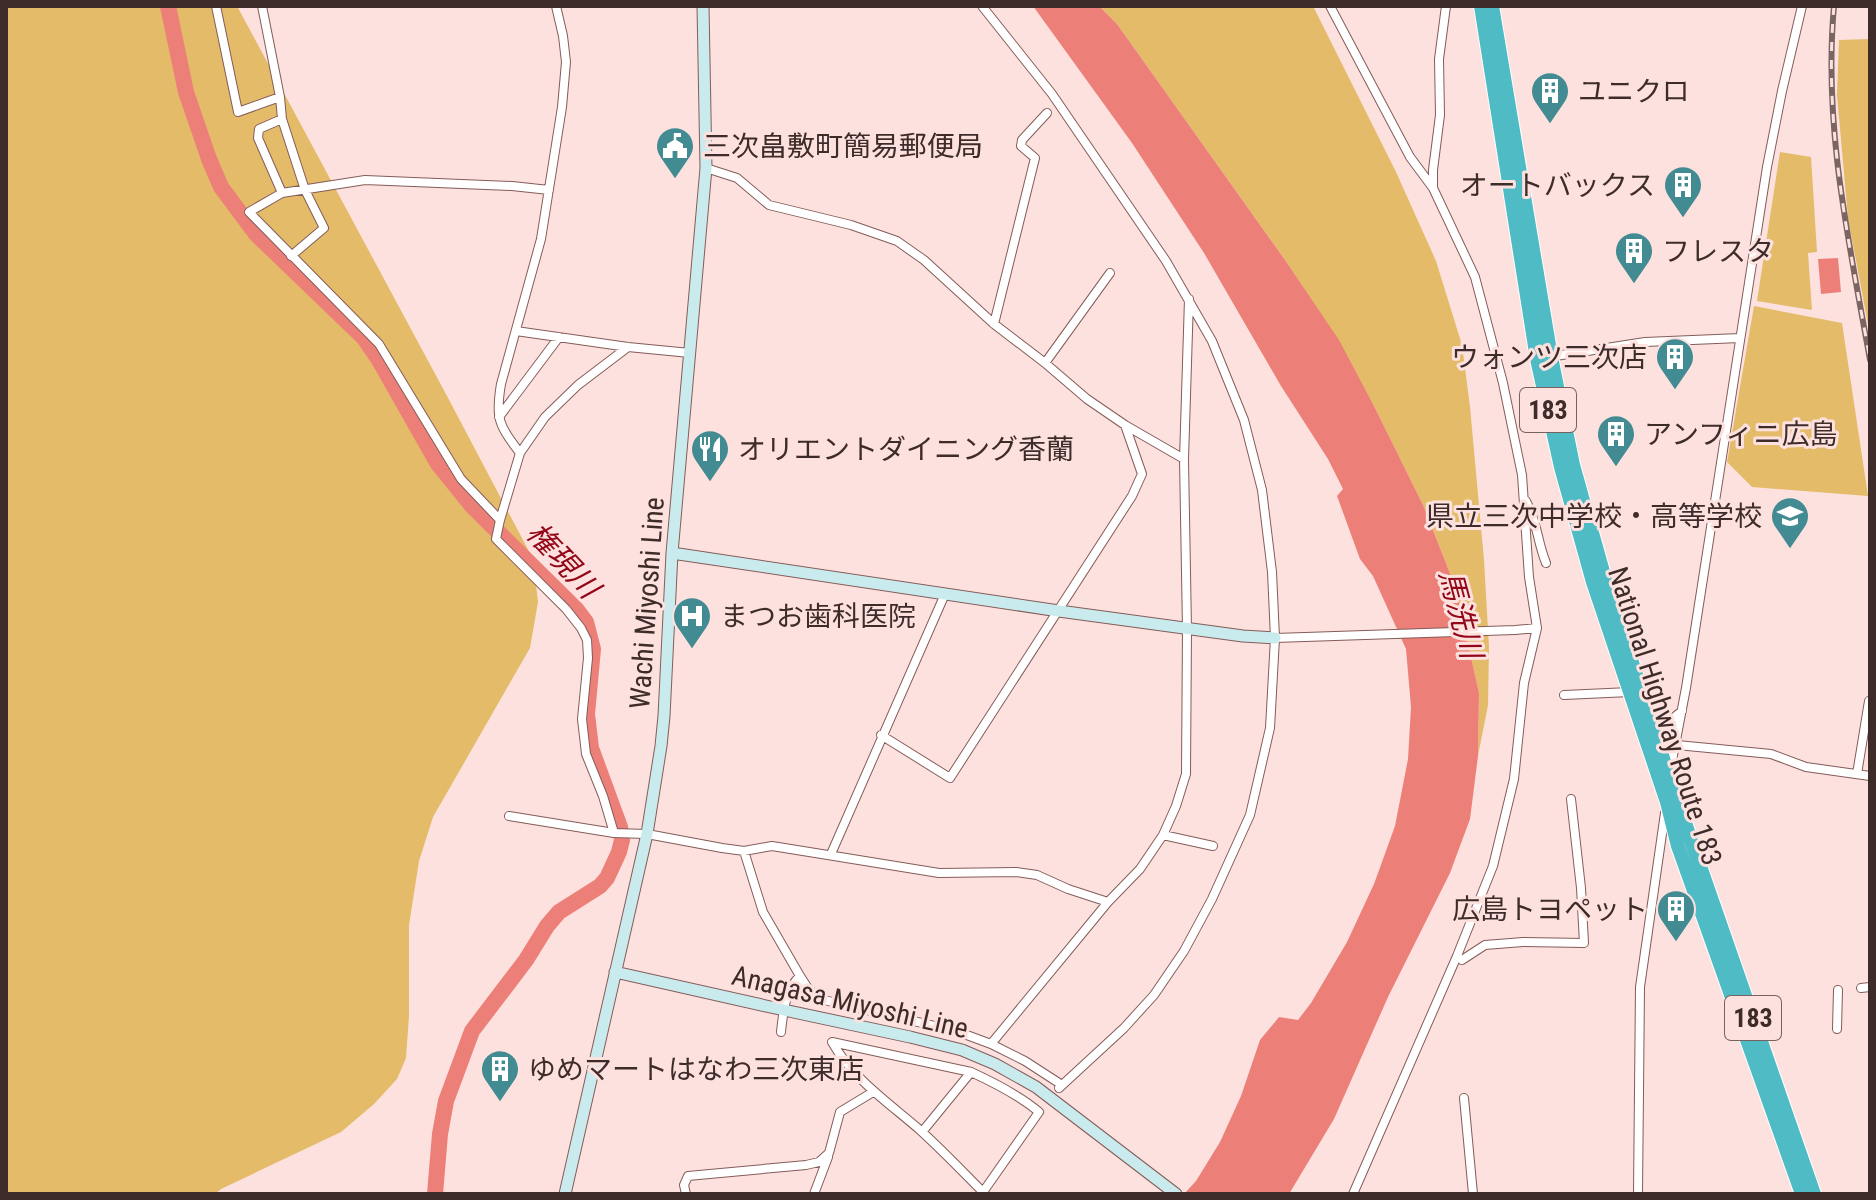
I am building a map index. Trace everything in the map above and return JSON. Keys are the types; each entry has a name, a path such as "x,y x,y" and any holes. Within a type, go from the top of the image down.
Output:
{"highway":[{"name":"National Highway Route 183","path":"1481,6 1544,358 1573,465 1605,579 1669,777 1814,1194"},
{"name":"National Highway Route 183","path":"1492,6 1561,467 1593,582 1667,802 1682,856 1802,1194"}],"main road":[{"name":"Wachi Miyoshi Line","path":"565,1194 647,834 664,716 672,553 706,168 703,6"},
{"path":"672,553 1059,611 1275,638"},
{"name":"Anagasa Miyoshi Line","path":"615,972 962,1050 1036,1087 1176,1194"}],"street":[{"path":"216,6 238,112 280,97"},
{"path":"262,6 282,119 305,190 324,228 291,256"},
{"path":"520,453 505,434 498,418 498,403 541,239 562,107 566,62 556,6"},
{"path":"744,851 763,912 809,990 824,1000 956,1031 991,1044 1025,1061 1061,1087 1154,995 1184,951 1212,899 1250,815 1270,728 1275,638 1272,572 1262,490 1244,420 1212,341 1166,261 1052,94 982,6"},
{"path":"1330,6 1410,157 1433,188 1475,277 1503,383 1522,475 1529,577 1537,628 1524,683 1514,779 1493,866 1353,1194"},
{"path":"1433,188 1440,115 1439,59 1446,6"},
{"path":"1638,1194 1640,987 1669,777 1677,745 1767,167 1802,6"},
{"path":"994,324 1035,158 1021,146 1022,140 1047,113"},
{"path":"282,119 259,129 258,138 282,193"},
{"path":"706,168 737,178 769,205 851,225 897,241 924,260 994,324 1087,399 1184,459"},
{"path":"499,522 461,479 379,344 249,212 282,193 365,180 549,190"},
{"path":"1045,363 1110,273"},
{"path":"991,1044 1108,902 1140,869 1163,835 1186,774 1184,459 1189,299"},
{"path":"516,331 690,353"},
{"path":"498,418 559,337"},
{"path":"1544,358 1645,342 1740,338"},
{"path":"616,833 586,754 582,719 587,640 566,609 496,539 520,453 545,417 578,385 628,347"},
{"path":"881,735 950,778 1132,496 1142,474 1125,425"},
{"path":"1523,497 1535,517 1546,563"},
{"path":"831,854 945,594"},
{"path":"1275,638 1537,628"},
{"path":"1564,695 1630,692"},
{"path":"1857,774 1869,701"},
{"path":"1647,708 1660,720 1672,719 1682,711"},
{"path":"1677,745 1771,754 1806,767 1870,776"},
{"path":"1462,960 1485,945 1584,943 1571,799"},
{"path":"509,816 616,833 647,834 744,851 772,846 939,873 1016,872 1037,875 1108,902"},
{"path":"1163,835 1213,846"},
{"path":"1659,855 1670,852 1682,856"},
{"path":"781,1032 792,983 800,976"},
{"path":"1837,1029 1838,990"},
{"path":"832,1042 971,1072 1027,1102 1039,1112 983,1192 922,1132 873,1092 843,1061 832,1042"},
{"path":"922,1132 971,1072"},
{"path":"814,1194 840,1112 873,1092"},
{"path":"1464,1098 1473,1194"},
{"path":"686,1194 684,1185 688,1176 806,1165 819,1162 829,1153"}],"shaded area":[{"path":"6,6 237,6 533,559 538,602 530,648 433,817 419,861 409,925 406,1058 397,1079 341,1132 215,1194 6,1194"},
{"path":"1099,6 1313,6 1396,172 1436,261 1462,345 1484,560 1489,647 1488,705 1478,756 1479,693 1455,586 1423,505 1374,406 1338,340 1285,260 1117,24"},
{"path":"1870,39 1870,335 1848,218 1837,95 1839,40"},
{"path":"1780,152 1811,157 1817,252 1808,253 1812,310 1757,301"},
{"path":"1754,306 1842,323 1868,496 1752,487 1727,462"}],"water":[{"name":"馬洗川","path":"1033,6 1099,6 1117,24 1339,340 1423,505 1455,586 1479,693 1478,756 1470,819 1450,873 1388,997 1334,1119 1289,1194 1184,1194 1196,1181 1220,1142 1241,1096 1260,1040 1279,1017 1298,1020 1311,1003 1347,942 1374,884 1395,826 1408,759 1411,707 1406,649 1373,576 1360,559 1337,496 1343,489 1328,459 1281,386 1204,253 1132,143"},
{"path":"1838,258 1841,292 1821,294 1818,259"}],"waterway":[{"name":"権現川","path":"168,6 186,92 221,187 256,234 364,338 438,464 472,506 577,610 586,622 593,649 587,714 591,748 620,827 622,840 619,852 600,886 559,912 547,926 526,960 472,1031 446,1101 435,1194"}],"railway":[{"path":"1834,6 1832,95 1835,140 1846,228 1870,360"}],"place":[{"name":"ユニクロ","path":"1550,125"},
{"name":"三次畠敷町簡易郵便局","path":"675,180"},
{"name":"オートバックス","path":"1683,219"},
{"name":"フレスタ","path":"1634,285"},
{"name":"ウォンツ三次店","path":"1675,391"},
{"name":"アンフィニ広島","path":"1616,468"},
{"name":"オリエントダイニング香蘭","path":"710,483"},
{"name":"県立三次中学校・高等学校","path":"1790,550"},
{"name":"まつお歯科医院","path":"692,650"},
{"name":"広島トヨペット","path":"1676,943"},
{"name":"ゆめマートはなわ三次東店","path":"500,1103"}]}
